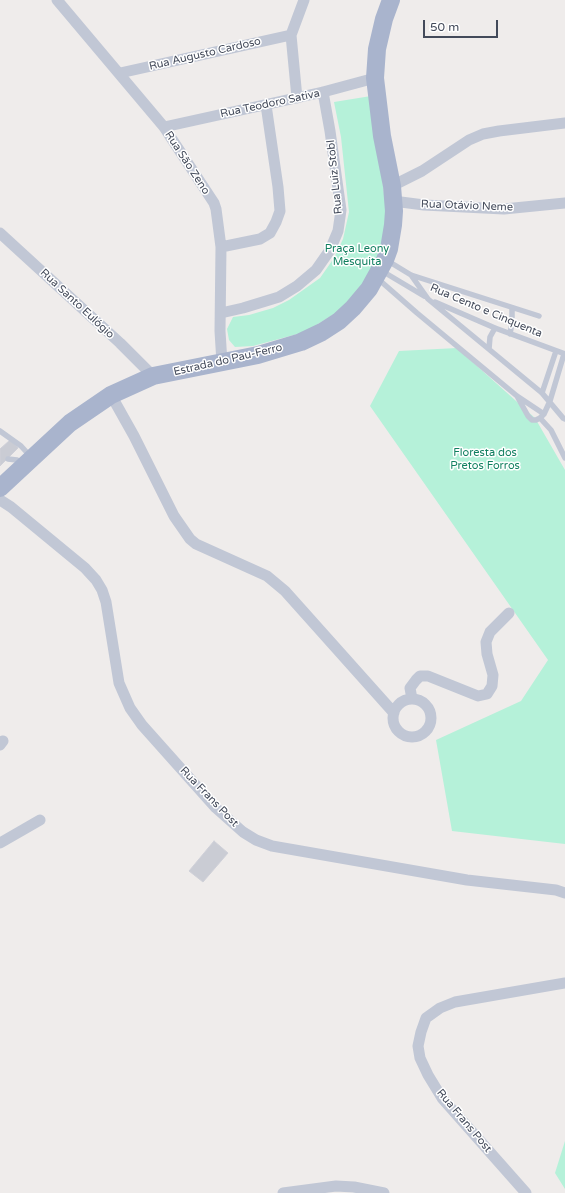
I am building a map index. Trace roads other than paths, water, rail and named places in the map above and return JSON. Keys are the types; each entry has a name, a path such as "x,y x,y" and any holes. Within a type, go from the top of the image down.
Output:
{"main road":[{"name":"Estrada do Pau-Ferro","path":"0,488 21,461 70,423 111,395 153,376 273,352 301,342 322,332 339,321 353,308 368,289 380,269 389,249 393,225 393,193 382,136 375,78 377,50 384,19 391,0"}],"street":[{"name":"Rua São Zeno","path":"57,0 164,127 214,203 221,247 220,331 222,363"},
{"path":"297,98 290,35 304,0"},
{"name":"Rua Augusto Cardoso","path":"120,73 290,35"},
{"name":"Rua Teodoro Sativa","path":"164,127 323,92 375,78"},
{"name":"Rua Luiz Stobl","path":"221,313 279,297 297,286 316,270 330,250 338,231 341,210 323,92"},
{"path":"221,247 260,239 270,233 280,211 266,105"},
{"path":"393,193 422,171 469,140 483,134 565,123"},
{"name":"Rua Otávio Neme","path":"393,193 424,205 504,209 565,203"},
{"name":"Rua Santo Eulógio","path":"0,233 120,343 153,376"},
{"path":"111,395 134,436 174,516 190,539 196,544 267,576 280,586 394,713"},
{"name":"Rua Frans Post","path":"0,500 11,507 76,560 96,580 102,590 106,602 119,683 130,708 142,725 216,808 243,832 256,840 272,846 467,880 556,890 565,893"},
{"path":"412,699 410,688 420,676 434,678 478,696 487,694 492,686 493,675 487,654 486,642 490,632 509,613"},
{"path":"412,699 423,703 430,712 430,724 424,734 413,738 401,734 394,725 394,713 396,708 401,703 412,699"},
{"path":"0,843 40,820"},
{"name":"Rua Frans Post","path":"526,1193 442,1098 428,1076 420,1058 418,1046 426,1018 440,1008 455,1002 565,982"},
{"path":"283,1193 336,1186 354,1187 384,1193"}],"lane":[{"path":"380,269 411,275 539,316"},
{"path":"380,269 416,313 542,416 565,458"},
{"name":"Rua Cento e Cinquenta","path":"380,269 428,299 495,328 565,354"},
{"path":"411,275 428,299 550,401 565,419"},
{"path":"510,334 512,308"},
{"path":"489,349 490,337 495,328"},
{"path":"542,394 556,350"},
{"path":"517,396 528,416 532,420 536,420 542,416 550,401 565,354"},
{"path":"0,431 21,446 21,461"}],"park label":[{"name":"Praça Leony Mesquita","path":"357,255"},
{"name":"Floresta dos Pretos Forros","path":"485,459"}]}
